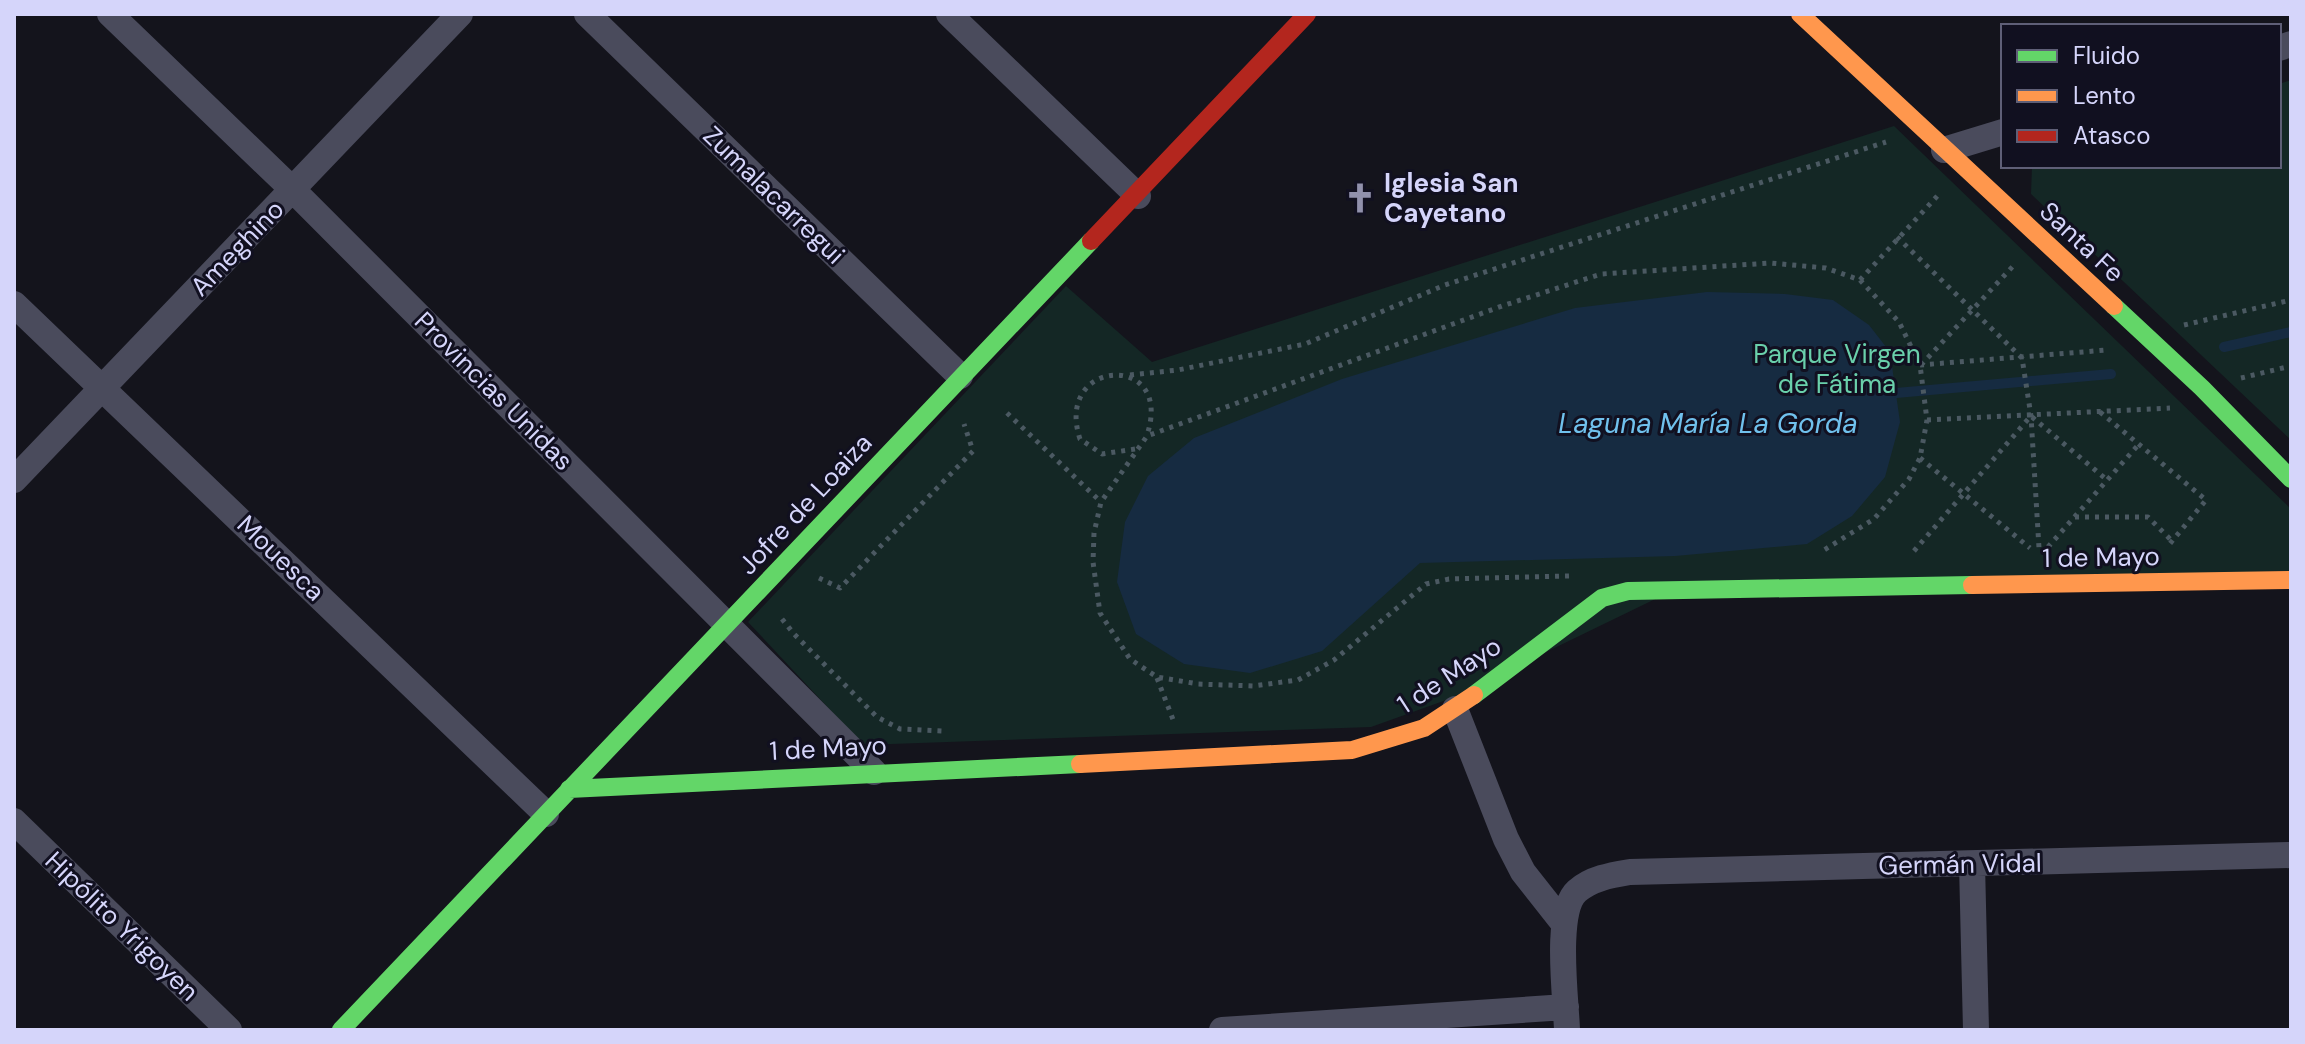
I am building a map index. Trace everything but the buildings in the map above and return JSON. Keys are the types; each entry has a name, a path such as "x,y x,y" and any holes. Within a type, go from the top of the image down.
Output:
{"street":[{"name":"Provincias Unidas","path":"110,14 293,190 874,772"},
{"name":"Ameghino","path":"14,480 460,14"},
{"name":"Zumalacarregui","path":"587,14 960,376"},
{"path":"949,14 1138,196"},
{"name":"Jofre de Loaiza","path":"341,1030 960,376 1138,196 1307,14"},
{"name":"Santa Fe","path":"1800,14 2202,388 2291,479"},
{"path":"1944,150 2001,133"},
{"name":"Mouesca","path":"14,304 546,814"},
{"name":"1 de Mayo","path":"569,789 1352,750 1424,728 1455,709 1602,598 1628,591 2291,580"},
{"path":"1222,1030 1566,1018 1564,924 1523,872 1506,839 1455,709"},
{"name":"Hipólito Yrigoyen","path":"14,821 229,1030"},
{"name":"Germán Vidal","path":"1564,924 1567,906 1577,891 1600,878 1630,872 2291,855"},
{"path":"1972,864 1976,1030"}],"path":[{"path":"1136,449 1102,454 1080,439 1075,424 1080,393 1092,382 1111,375 1178,370 1305,344 1445,285 1892,140"},
{"path":"1860,280 1944,189"},
{"path":"1897,237 2022,358 2031,416 2040,557"},
{"path":"1920,365 2019,260"},
{"path":"1147,436 1502,306 1601,274 1770,263 1826,268 1860,280 1899,322 1920,365 1927,420 1920,458 1909,479 1874,519 1811,556"},
{"path":"2183,325 2291,300"},
{"path":"1920,365 2112,349"},
{"path":"2240,378 2291,366"},
{"path":"1130,375 1145,387 1153,400 1153,418 1147,436 1101,502 1093,562 1100,613 1130,659 1157,677 1198,684 1253,686 1298,680 1334,660 1426,584 1449,579 1575,576"},
{"path":"1927,420 2174,408"},
{"path":"2100,412 2206,500 2163,553"},
{"path":"816,576 840,588 973,451 960,413"},
{"path":"1007,413 1101,502"},
{"path":"2031,416 2107,480"},
{"path":"1906,560 2031,416"},
{"path":"2040,557 2139,444"},
{"path":"1920,458 1965,492 2040,557"},
{"path":"2074,517 2148,517 2172,541"},
{"path":"780,607 781,616 794,634 877,717 900,729 948,732"},
{"path":"1157,677 1174,722"},
{"path":"1159,722 1188,721"}],"green space":[{"path":"2291,80 2291,440 2031,194 2032,168 2281,168 2281,83"},
{"name":"Parque Virgen de Fátima","path":"1894,126 2291,509 2291,571 1680,587 1449,699 1371,727 863,745 748,622 1066,286 1152,362"}],"water":[{"name":"Laguna María La Gorda","path":"1707,292 1785,294 1833,300 1869,325 1890,352 1900,422 1885,477 1852,516 1807,544 1675,556 1420,563 1322,651 1250,673 1184,664 1136,634 1117,582 1125,522 1148,476 1194,438 1342,379 1575,308"}],"waterway":[{"path":"2224,347 2291,332"},
{"path":"1896,393 2111,374"}],"traffic: fast":[{"path":"341,1030 1091,241"},
{"path":"2114,306 2202,388 2291,479"},
{"path":"1474,695 1602,598 1628,591 1972,585"},
{"path":"569,789 1080,764"}],"traffic: slow":[{"path":"1800,14 2114,306"},
{"path":"1972,585 2291,580"},
{"path":"1080,764 1352,750 1424,728 1474,695"}],"traffic: jam":[{"path":"1091,241 1307,14"}],"place":[{"name":"Iglesia San Cayetano","path":"1360,198"}]}
